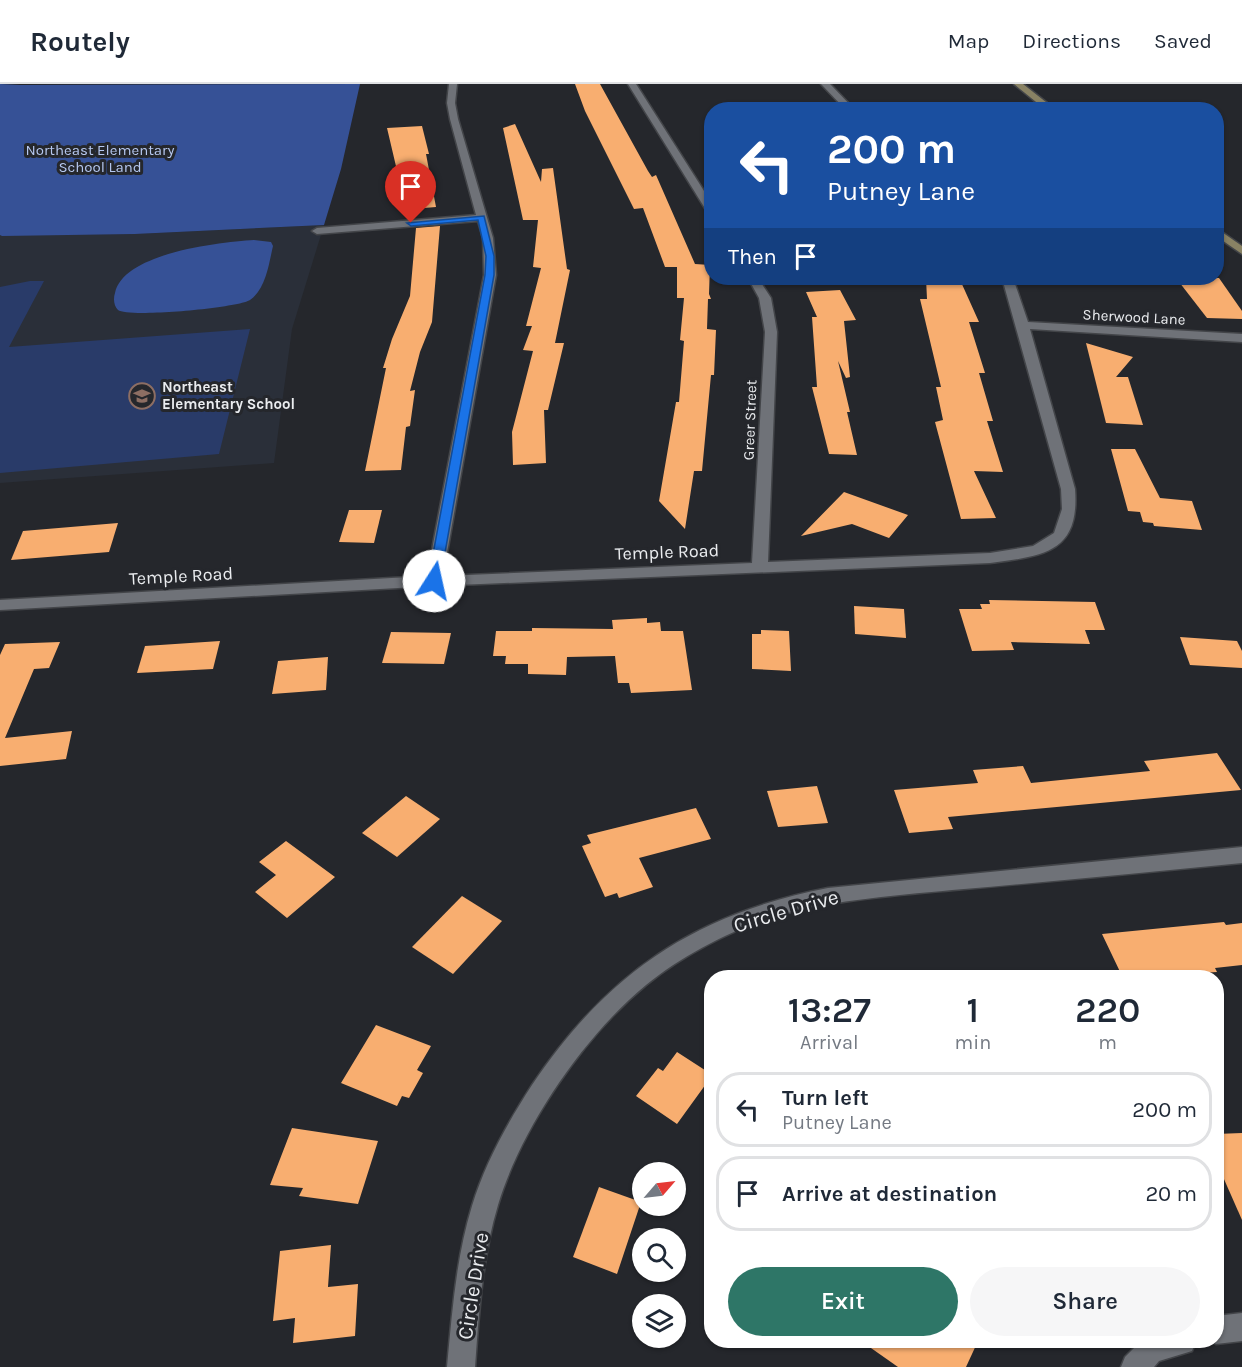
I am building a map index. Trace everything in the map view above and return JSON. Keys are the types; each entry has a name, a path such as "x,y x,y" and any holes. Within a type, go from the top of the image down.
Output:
{"main road":[{"path":"1018,84 1042,102"},
{"path":"1224,237 1242,251"}],"street":[{"path":"434,581 490,275 488,238 454,119 451,103 453,84"},
{"path":"632,84 704,199"},
{"path":"825,84 843,102"},
{"path":"317,231 481,218"},
{"name":"Greer Street","path":"757,285 765,298 771,332 760,567"},
{"name":"Temple Road","path":"0,605 434,581 990,558 1026,553 1052,543 1067,529 1072,510 1023,326 1009,285"},
{"name":"Sherwood Lane","path":"1023,326 1242,338"},
{"name":"Circle Drive","path":"461,1367 471,1265 492,1184 526,1115 557,1070 626,989 689,945 751,916 819,898 882,889 1242,855"},
{"path":"1224,1329 1242,1327"},
{"path":"1135,1367 1151,1350 1158,1348"}],"shaded area":[{"name":"Northeast Elementary School","path":"324,225 292,329 274,463 0,483 0,235 135,234"},
{"path":"30,281 44,281 9,347 250,329 219,454 0,473 0,287"}],"green space":[{"name":"Northeast Elementary School Land","path":"0,84 360,84 341,169 324,225 135,234 2,236 0,235"},
{"path":"254,240 271,242 273,246 263,283 250,300 226,306 141,313 118,310 114,302 114,295 122,279 135,268 154,259 197,247"}],"building":[{"path":"575,84 600,84 648,171 652,177 656,175 695,264 704,265 704,285 709,285 711,299 708,299 707,329 716,330 714,375 711,375 702,471 694,471 685,529 659,501 676,402 679,402 684,341 680,340 684,298 677,298 677,267 665,267 643,208 634,209 585,111"},
{"path":"515,124 541,182 542,169 553,168 567,269 570,270 555,343 564,343 548,410 544,410 546,463 513,465 512,432 533,351 523,350 532,326 526,326 541,268 533,267 538,220 523,220 503,128"},
{"path":"422,126 429,154 426,154 436,207 400,210 396,179 399,179 387,128"},
{"path":"440,226 432,322 420,352 410,391 415,390 410,426 406,427 401,470 365,471 386,368 383,368 410,296 416,228"},
{"path":"926,285 962,285 979,322 969,322 985,373 979,373 993,421 987,421 1003,472 974,471 996,518 961,519 935,422 943,420 936,387 941,387 920,299 927,299"},
{"path":"1181,285 1224,285 1242,311 1242,319 1207,318"},
{"path":"840,290 856,320 844,321 850,377 846,378 838,361 857,455 829,454 812,387 817,387 812,317 817,317 806,292"},
{"path":"1086,343 1133,357 1116,377 1128,377 1143,425 1106,423"},
{"path":"1111,449 1135,449 1160,498 1192,501 1202,530 1154,526 1153,523 1143,522 1140,512 1128,511"},
{"path":"844,492 908,515 889,538 852,524 801,536"},
{"path":"349,510 382,510 374,543 339,542"},
{"path":"118,523 109,552 11,560 23,531"},
{"path":"989,600 1095,602 1105,630 1085,630 1090,644 1011,642 1014,650 972,651 959,609 982,609 980,604 990,604"},
{"path":"854,606 904,609 906,638 855,634"},
{"path":"647,618 647,623 660,622 661,631 683,631 692,690 631,693 629,683 618,683 615,656 567,657 566,675 528,674 528,664 505,664 506,656 493,656 496,631 532,631 532,628 613,629 612,620"},
{"path":"761,630 789,631 791,671 752,669 752,634 761,634"},
{"path":"391,632 451,633 444,664 382,663"},
{"path":"1180,637 1237,641 1242,651 1242,668 1190,665"},
{"path":"220,641 213,669 137,673 145,646"},
{"path":"60,642 49,668 34,669 5,738 72,731 66,759 0,766 0,655 5,644"},
{"path":"328,657 326,690 272,694 278,661"},
{"path":"1217,753 1241,790 948,817 953,829 909,833 894,790 978,783 973,770 1023,766 1031,783 1150,771 1144,761"},
{"path":"817,786 828,823 778,827 767,791"},
{"path":"406,796 440,819 397,857 362,833"},
{"path":"696,808 711,839 639,858 653,887 619,898 617,893 605,897 582,846 591,843 587,835"},
{"path":"286,841 335,877 287,918 255,892 276,875 259,862"},
{"path":"462,896 502,921 453,974 412,947"},
{"path":"1224,922 1226,925 1242,923 1242,965 1215,968 1216,970 1119,970 1102,934"},
{"path":"376,1025 431,1046 417,1070 423,1073 409,1098 402,1096 397,1106 341,1083"},
{"path":"677,1052 704,1069 704,1087 677,1124 636,1096 658,1068 663,1071"},
{"path":"292,1128 378,1141 358,1204 299,1196 303,1188 270,1185"},
{"path":"1242,1133 1242,1220 1224,1179 1224,1134"},
{"path":"599,1187 632,1199 632,1216 636,1216 617,1274 573,1257"},
{"path":"331,1245 328,1287 358,1284 355,1336 293,1343 295,1318 273,1321 280,1251"},
{"path":"871,1348 975,1348 966,1367 898,1367"}],"place":[{"name":"Northeast Elementary School","path":"142,396"}],"route":[{"path":"411,223 481,218 488,238 490,256 490,275 434,581"}]}
